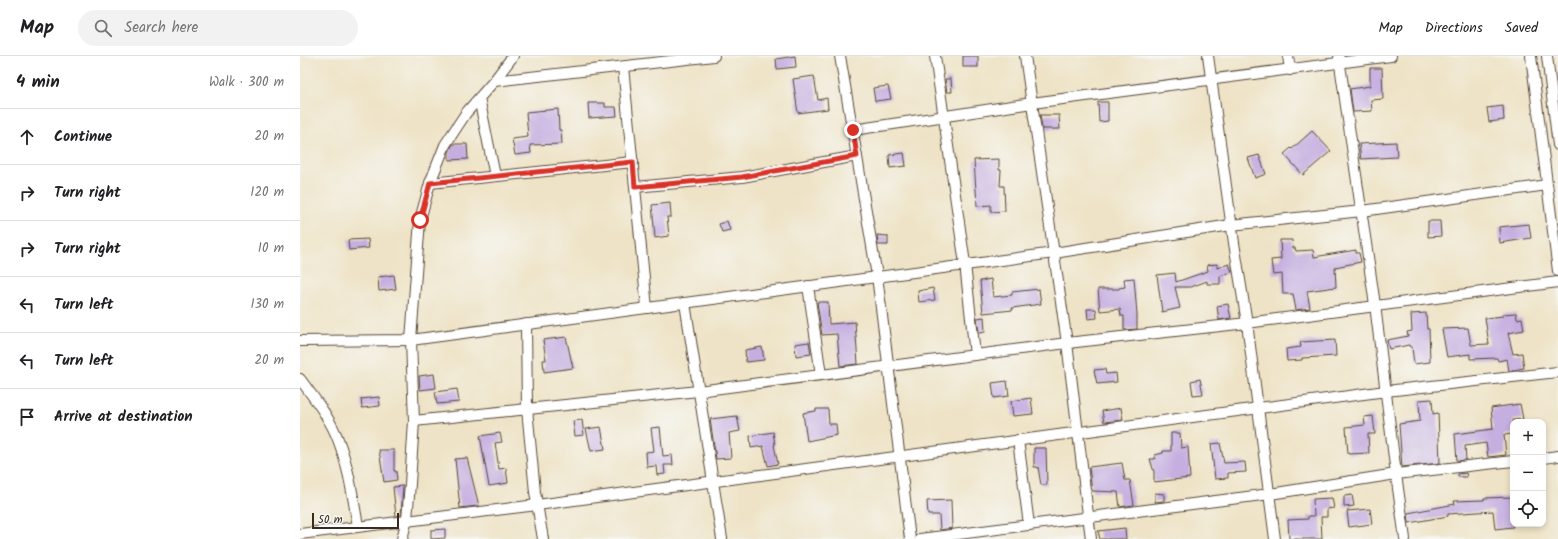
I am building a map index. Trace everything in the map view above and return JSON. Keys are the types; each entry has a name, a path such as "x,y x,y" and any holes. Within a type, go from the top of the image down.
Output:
{"street":[{"path":"402,539 407,520 414,422 411,340 420,220 430,183 445,145 466,113 494,81 513,56"},
{"path":"494,81 714,56"},
{"path":"840,56 877,276 910,539"},
{"path":"935,56 966,264 975,355"},
{"path":"1024,56 1067,343 1091,539"},
{"path":"1208,56 1231,225 1247,323 1275,539"},
{"path":"1288,56 1290,70"},
{"path":"853,130 1032,103 1210,79 1290,70 1339,59 1391,56"},
{"path":"1531,56 1558,271"},
{"path":"1547,56 1558,145"},
{"path":"1339,59 1376,305 1396,474 1406,539"},
{"path":"623,67 647,308"},
{"path":"478,98 495,176"},
{"path":"635,187 742,177 857,156"},
{"path":"430,183 633,162"},
{"path":"300,341 411,340 1054,253 1231,225 1362,211 1547,185"},
{"path":"414,422 698,391 1067,343 1247,323 1558,282"},
{"path":"808,286 821,375"},
{"path":"685,303 722,539"},
{"path":"526,324 527,409 537,505 543,539"},
{"path":"300,534 537,505 713,480 1386,391 1558,372"},
{"path":"300,379 322,409 339,441 350,482 358,526"},
{"path":"1018,440 1029,525"},
{"path":"1546,458 1558,456"},
{"path":"920,539 1270,494 1396,474 1510,461"}],"building":[{"path":"795,56 796,67 777,69 776,59"},
{"path":"963,56 978,56 978,67 963,67"},
{"path":"1370,68 1382,68 1383,99 1371,100 1372,111 1353,112 1350,89 1370,86"},
{"path":"814,76 818,100 827,98 828,109 798,113 793,79"},
{"path":"945,79 951,79 952,92 947,92"},
{"path":"888,86 891,99 875,101 873,88"},
{"path":"1098,102 1108,102 1108,121 1099,122"},
{"path":"588,103 605,103 605,107 616,107 617,116 589,118"},
{"path":"1503,106 1504,120 1489,122 1487,108"},
{"path":"558,109 559,130 561,130 562,144 530,145 531,153 515,155 512,139 528,137 526,112"},
{"path":"1040,115 1059,115 1060,129 1042,129"},
{"path":"1312,131 1331,151 1303,175 1284,154 1291,148 1292,149"},
{"path":"1396,142 1397,157 1361,159 1359,144"},
{"path":"453,144 467,144 468,159 449,160 449,152"},
{"path":"904,153 906,166 890,168 889,155"},
{"path":"1259,155 1266,174 1255,178 1248,158"},
{"path":"999,159 999,170 1001,170 1000,186 1004,186 1005,211 991,212 991,205 977,206 974,160"},
{"path":"670,203 671,217 667,217 669,236 655,238 652,205"},
{"path":"727,221 730,230 722,232 719,224"},
{"path":"1428,221 1440,221 1441,236 1428,237"},
{"path":"1529,224 1531,238 1500,243 1499,227"},
{"path":"877,235 888,236 888,245 878,245"},
{"path":"368,239 369,248 349,250 348,240"},
{"path":"1280,240 1292,240 1293,248 1295,248 1296,251 1313,250 1314,257 1356,250 1356,253 1359,253 1361,262 1335,267 1336,287 1307,291 1310,308 1296,310 1293,294 1283,294 1282,274 1273,275 1271,260 1281,259"},
{"path":"1217,264 1217,268 1229,264 1232,272 1220,276 1220,284 1207,284 1207,281 1191,287 1175,287 1180,308 1162,312 1157,275 1175,273 1176,282 1208,271 1207,265"},
{"path":"394,275 396,289 379,291 378,277"},
{"path":"1134,278 1137,329 1124,330 1124,316 1121,316 1120,309 1100,311 1098,289 1119,289 1125,287 1124,279"},
{"path":"991,279 993,297 1012,295 1012,292 1039,289 1041,304 1012,308 1013,310 983,313 980,281"},
{"path":"933,288 935,300 919,302 918,291"},
{"path":"817,302 828,302 829,324 855,322 858,364 840,366 837,334 822,335"},
{"path":"1228,304 1231,318 1219,320 1217,306"},
{"path":"1087,309 1096,309 1097,318 1088,319"},
{"path":"1426,313 1427,329 1429,329 1430,362 1414,364 1412,347 1409,345 1389,349 1387,340 1408,336 1407,332 1412,331 1411,314"},
{"path":"1516,313 1517,319 1522,318 1524,330 1508,333 1513,354 1522,353 1524,368 1509,371 1507,359 1498,361 1497,358 1470,359 1470,354 1447,357 1442,329 1468,328 1471,345 1489,344 1485,318"},
{"path":"984,317 985,332 979,333 977,318"},
{"path":"566,337 573,368 544,372 543,360 546,360 543,340"},
{"path":"1335,340 1336,356 1302,358 1302,360 1287,361 1286,349 1301,347 1300,342"},
{"path":"809,342 811,354 796,356 795,344"},
{"path":"762,347 764,360 746,362 745,350"},
{"path":"1105,369 1106,374 1116,373 1117,382 1097,384 1094,370"},
{"path":"434,374 436,388 420,390 419,376"},
{"path":"1200,379 1203,394 1193,395 1191,381"},
{"path":"1007,381 1009,396 994,398 992,383"},
{"path":"457,389 459,402 437,404 435,392"},
{"path":"379,397 380,406 362,408 361,399"},
{"path":"1031,398 1033,414 1013,416 1011,401"},
{"path":"1432,399 1433,414 1438,413 1440,463 1402,467 1399,424 1420,421 1419,400"},
{"path":"1520,404 1523,419 1510,419 1510,434 1504,435 1506,455 1488,457 1486,443 1465,446 1466,460 1457,461 1455,434 1493,429 1491,408"},
{"path":"1121,408 1123,420 1104,422 1102,411"},
{"path":"816,409 828,409 829,424 836,424 837,435 807,441 803,413 816,411"},
{"path":"737,416 740,431 729,433 731,458 716,459 710,419"},
{"path":"1373,416 1375,434 1368,434 1369,453 1348,454 1346,427 1365,425 1364,417"},
{"path":"582,420 584,435 575,436 573,421"},
{"path":"601,427 605,449 591,451 586,429"},
{"path":"660,427 663,456 672,455 673,465 664,465 665,474 657,475 656,466 647,467 646,452 654,451 651,428"},
{"path":"773,432 778,464 768,466 763,446 751,448 750,436"},
{"path":"500,433 502,442 495,443 499,469 506,468 508,483 489,486 480,436"},
{"path":"1171,433 1180,433 1181,448 1188,447 1190,478 1154,482 1154,472 1150,459 1155,459 1155,455 1163,453 1163,451 1171,451"},
{"path":"1220,443 1224,463 1245,462 1246,472 1228,473 1228,478 1215,479 1211,444"},
{"path":"1034,448 1046,448 1047,485 1041,485 1038,467 1034,467"},
{"path":"379,450 394,450 394,471 396,471 397,480 384,482"},
{"path":"467,458 479,506 460,508 455,459"},
{"path":"1122,463 1125,480 1130,480 1134,505 1120,507 1118,492 1092,491 1089,467"},
{"path":"1466,473 1467,477 1458,477 1458,474"},
{"path":"403,486 401,515 396,516 393,487"},
{"path":"1155,493 1164,494 1164,501 1155,502"},
{"path":"1352,495 1354,506 1344,507 1344,496"},
{"path":"1510,497 1510,527 1513,527 1495,529 1493,511 1448,514 1448,516 1409,523 1408,513 1455,504 1454,501 1484,500 1484,498"},
{"path":"1332,498 1334,508 1327,509 1327,517 1321,517 1322,539 1289,539 1288,520 1308,519 1308,516 1314,516 1313,499"},
{"path":"951,500 952,528 940,530 939,515 928,515 927,501"},
{"path":"1370,509 1372,524 1349,527 1347,511"},
{"path":"1125,528 1126,539 1100,539 1098,531"},
{"path":"445,529 445,538 431,539 431,530"}],"route":[{"path":"420,220 430,183 633,162 635,187 742,177 857,156 853,130"}]}
